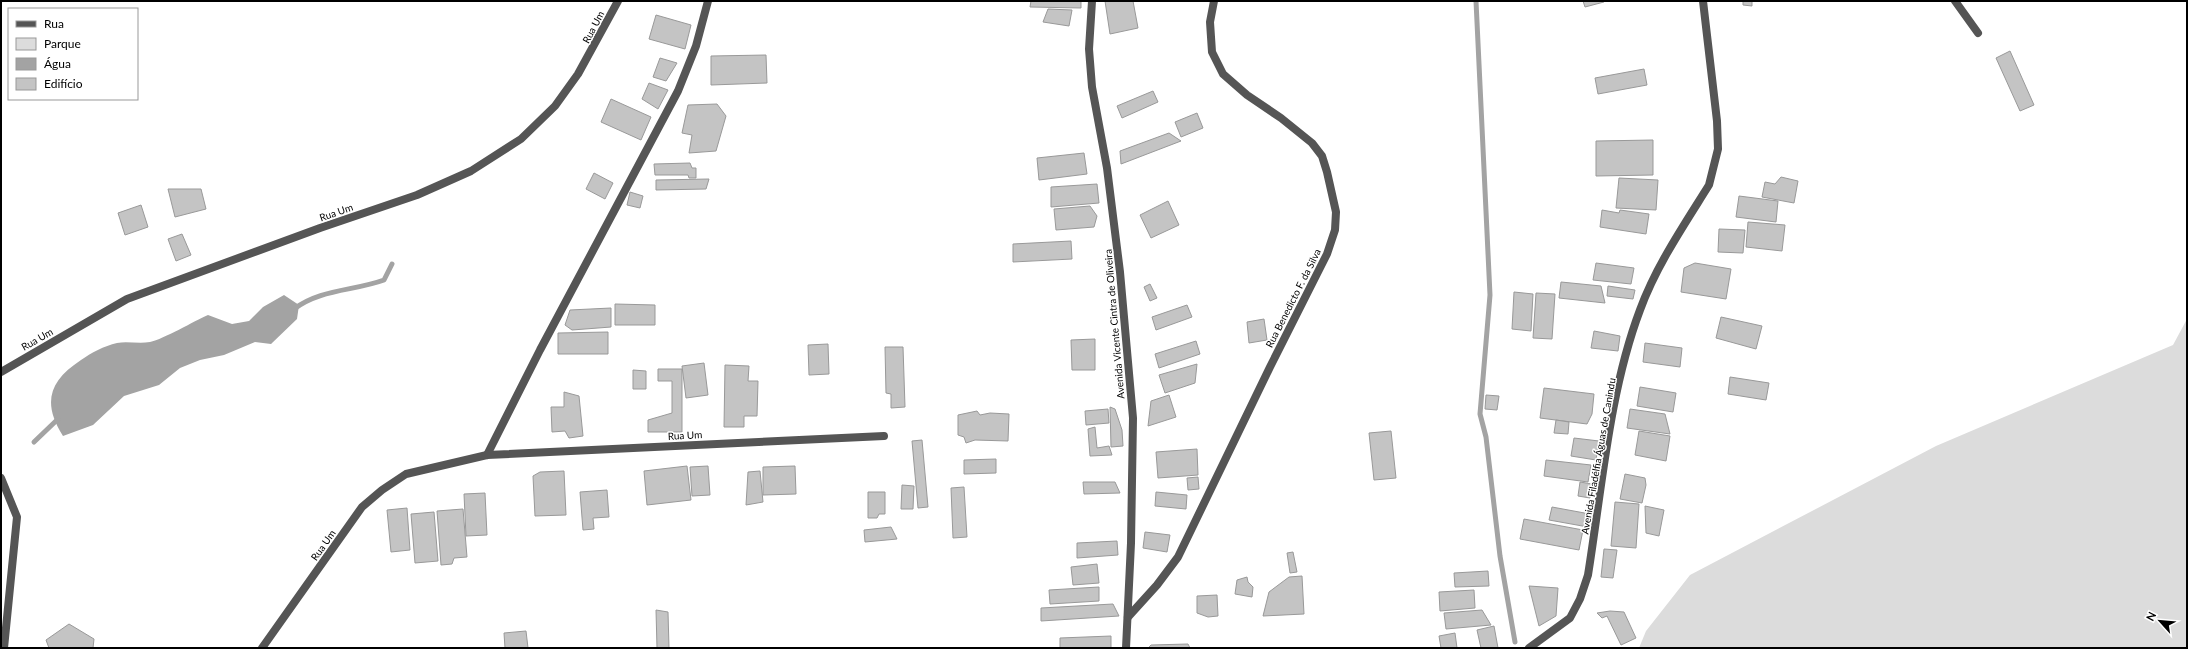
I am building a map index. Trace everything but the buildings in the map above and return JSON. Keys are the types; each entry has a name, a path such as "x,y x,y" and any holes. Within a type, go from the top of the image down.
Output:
{"street":[{"name":"Rua Um","path":"1,372 127,298 320,228 417,196 470,171 521,139 556,106 578,74 618,1"},
{"path":"487,455 540,350 678,91 696,46 708,1"},
{"name":"Avenida Vicente Cintra de Oliveira","path":"1092,1 1089,49 1092,87 1107,168 1119,264 1133,418 1126,648"},
{"name":"Rua Benedicto F. da Silva","path":"1128,617 1158,585 1178,557 1270,367 1327,254 1335,230 1336,212 1328,172 1322,156 1312,143 1281,118 1247,95 1223,74 1212,52 1210,22 1214,1"},
{"name":"Avenida Filadélfia Águas de Canindu","path":"1529,648 1570,618 1580,599 1588,575 1613,417 1625,360 1640,310 1655,276 1709,185 1714,170 1718,149 1717,121 1703,1"},
{"path":"1955,1 1978,33"},
{"name":"Rua Um","path":"262,648 362,507 382,490 406,474 487,455 884,436"},
{"path":"1,478 17,517 4,648"}],"green space":[{"path":"2187,319 2187,648 1639,648 1646,631 1690,575 1936,446 2173,345"}],"water":[{"path":"284,295 299,305 297,319 271,344 255,342 224,355 200,360 180,368 159,385 124,396 93,425 63,436 52,413 52,394 62,376 85,357 112,344 125,342 146,343 156,340 208,315 232,324 249,321 263,307"}],"waterway":[{"path":"1476,1 1490,295 1480,414 1486,437 1500,556 1515,642"},
{"path":"294,309 304,302 326,294 373,284 384,280 392,264"},
{"path":"34,442 58,419"}]}
